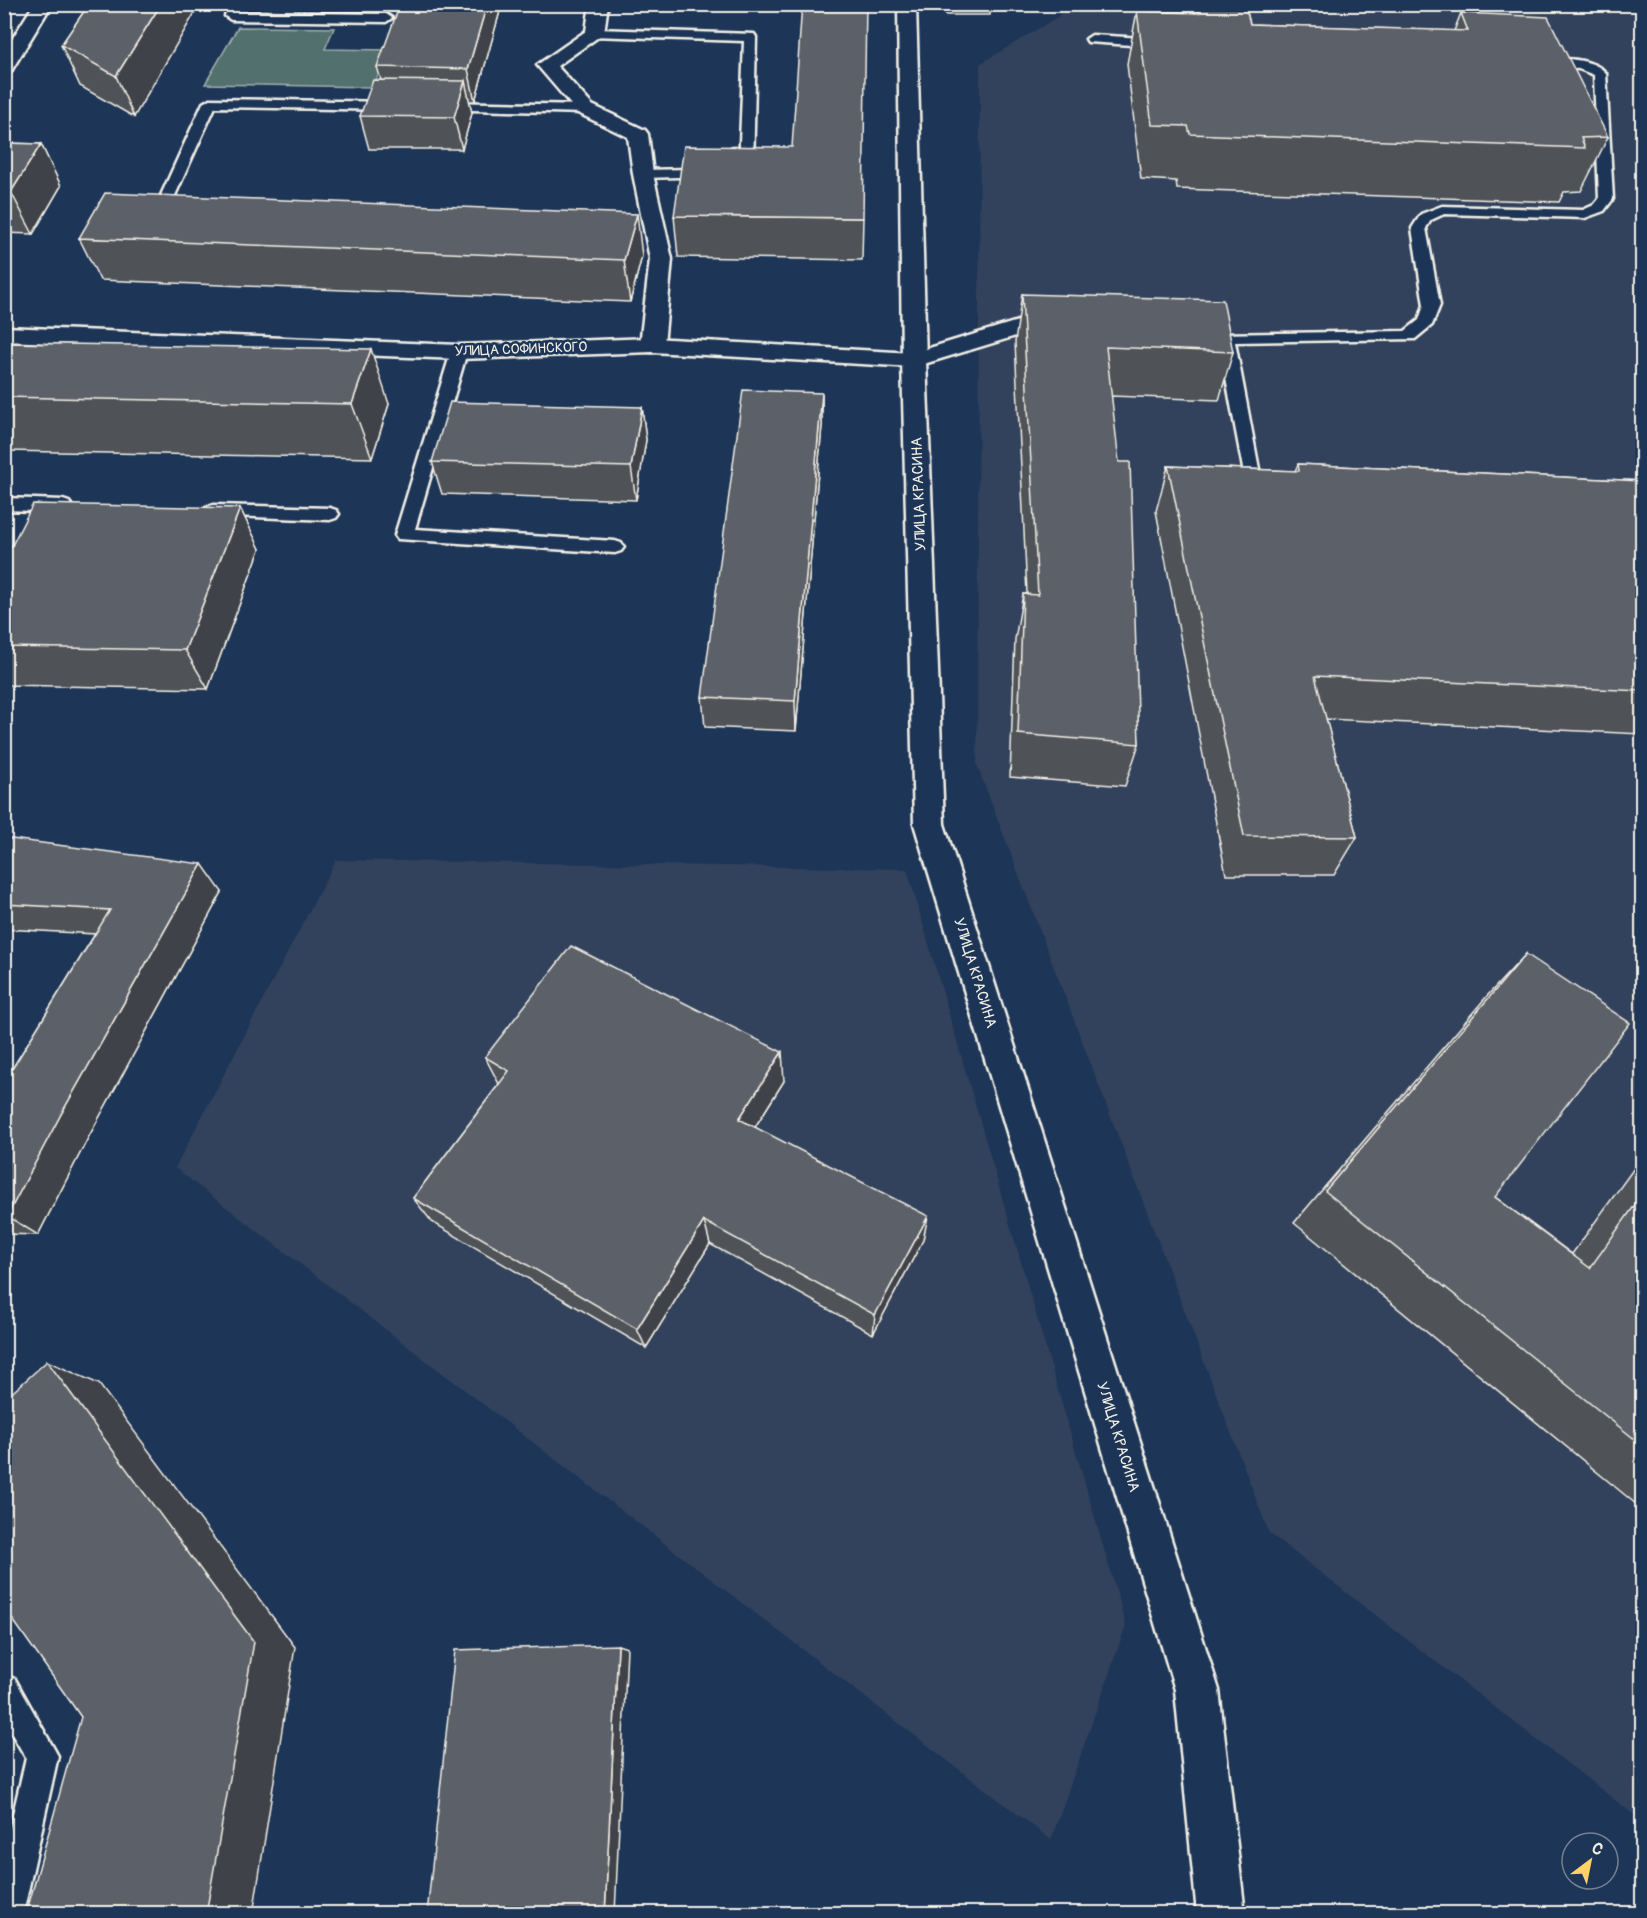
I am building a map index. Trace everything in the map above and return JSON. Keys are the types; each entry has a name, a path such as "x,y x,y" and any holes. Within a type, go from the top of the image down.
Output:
{"street":[{"path":"4,68 43,4"},
{"path":"599,4 595,33 546,65 585,109 638,134 651,241 661,259 652,345"},
{"name":"УЛИЦА КРАСИНА","path":"907,4 914,360 929,824 1197,1690 1221,1914"},
{"name":"УЛИЦА СОФИНСКОГО","path":"11,334 459,352 652,345 914,360 1037,324"}],"lane":[{"path":"234,4 231,16 386,18"},
{"path":"595,33 750,37 746,172 643,174"},
{"path":"1092,39 1175,44"},
{"path":"1203,336 1409,336 1426,322 1432,305 1419,228 1425,217 1442,210 1585,214 1599,208 1606,199 1600,73 1577,64 1530,62"},
{"path":"183,216 159,214 210,103 406,106"},
{"path":"430,106 585,109"},
{"path":"4,355 11,334"},
{"path":"1226,337 1254,491 1277,492"},
{"path":"459,352 404,535 615,547"},
{"path":"4,504 86,507"},
{"path":"191,510 330,514"},
{"path":"4,1690 42,1756 7,1914"}],"shaded area":[{"path":"1064,5 1640,5 1642,7 1642,1821 1269,1533 977,765 980,64 1059,16"},
{"path":"336,860 907,869 1126,1625 1051,1840 175,1168"}],"green space":[{"path":"238,27 334,28 325,49 389,50 373,87 205,84"}],"building":[{"path":"89,4 161,4 116,76 61,45"},
{"path":"400,4 487,4 468,69 377,67"},
{"path":"802,4 866,4 863,218 674,216 684,146 792,147"},
{"path":"1198,4 1245,4 1250,24 1468,31 1461,13 1548,17 1608,137 1581,138 1585,148 1190,134 1188,126 1152,125 1137,11 1199,13"},
{"path":"373,80 465,81 454,117 360,116"},
{"path":"4,143 41,144 11,192 4,192"},
{"path":"105,193 637,214 624,260 79,238"},
{"path":"1022,294 1223,300 1233,352 1106,347 1119,462 1130,462 1139,744 1018,734 1023,594 1038,595"},
{"path":"4,343 371,349 352,404 4,397"},
{"path":"743,390 822,393 795,701 702,697"},
{"path":"450,402 642,407 631,467 432,462"},
{"path":"1298,464 1642,481 1642,691 1315,676 1357,837 1244,836 1168,466 1299,471"},
{"path":"33,504 240,508 185,650 4,647 4,561"},
{"path":"4,838 202,864 60,1116 7,1216 4,1216 4,1082 110,910 4,904"},
{"path":"571,946 782,1052 739,1119 928,1216 875,1315 704,1221 637,1329 413,1198 509,1071 485,1057"},
{"path":"1526,954 1630,1023 1495,1197 1590,1268 1642,1195 1642,1445 1325,1191"},
{"path":"47,1361 254,1642 206,1914 26,1914 81,1717 4,1607 4,1400"},
{"path":"618,1645 605,1914 427,1914 455,1650"}]}
